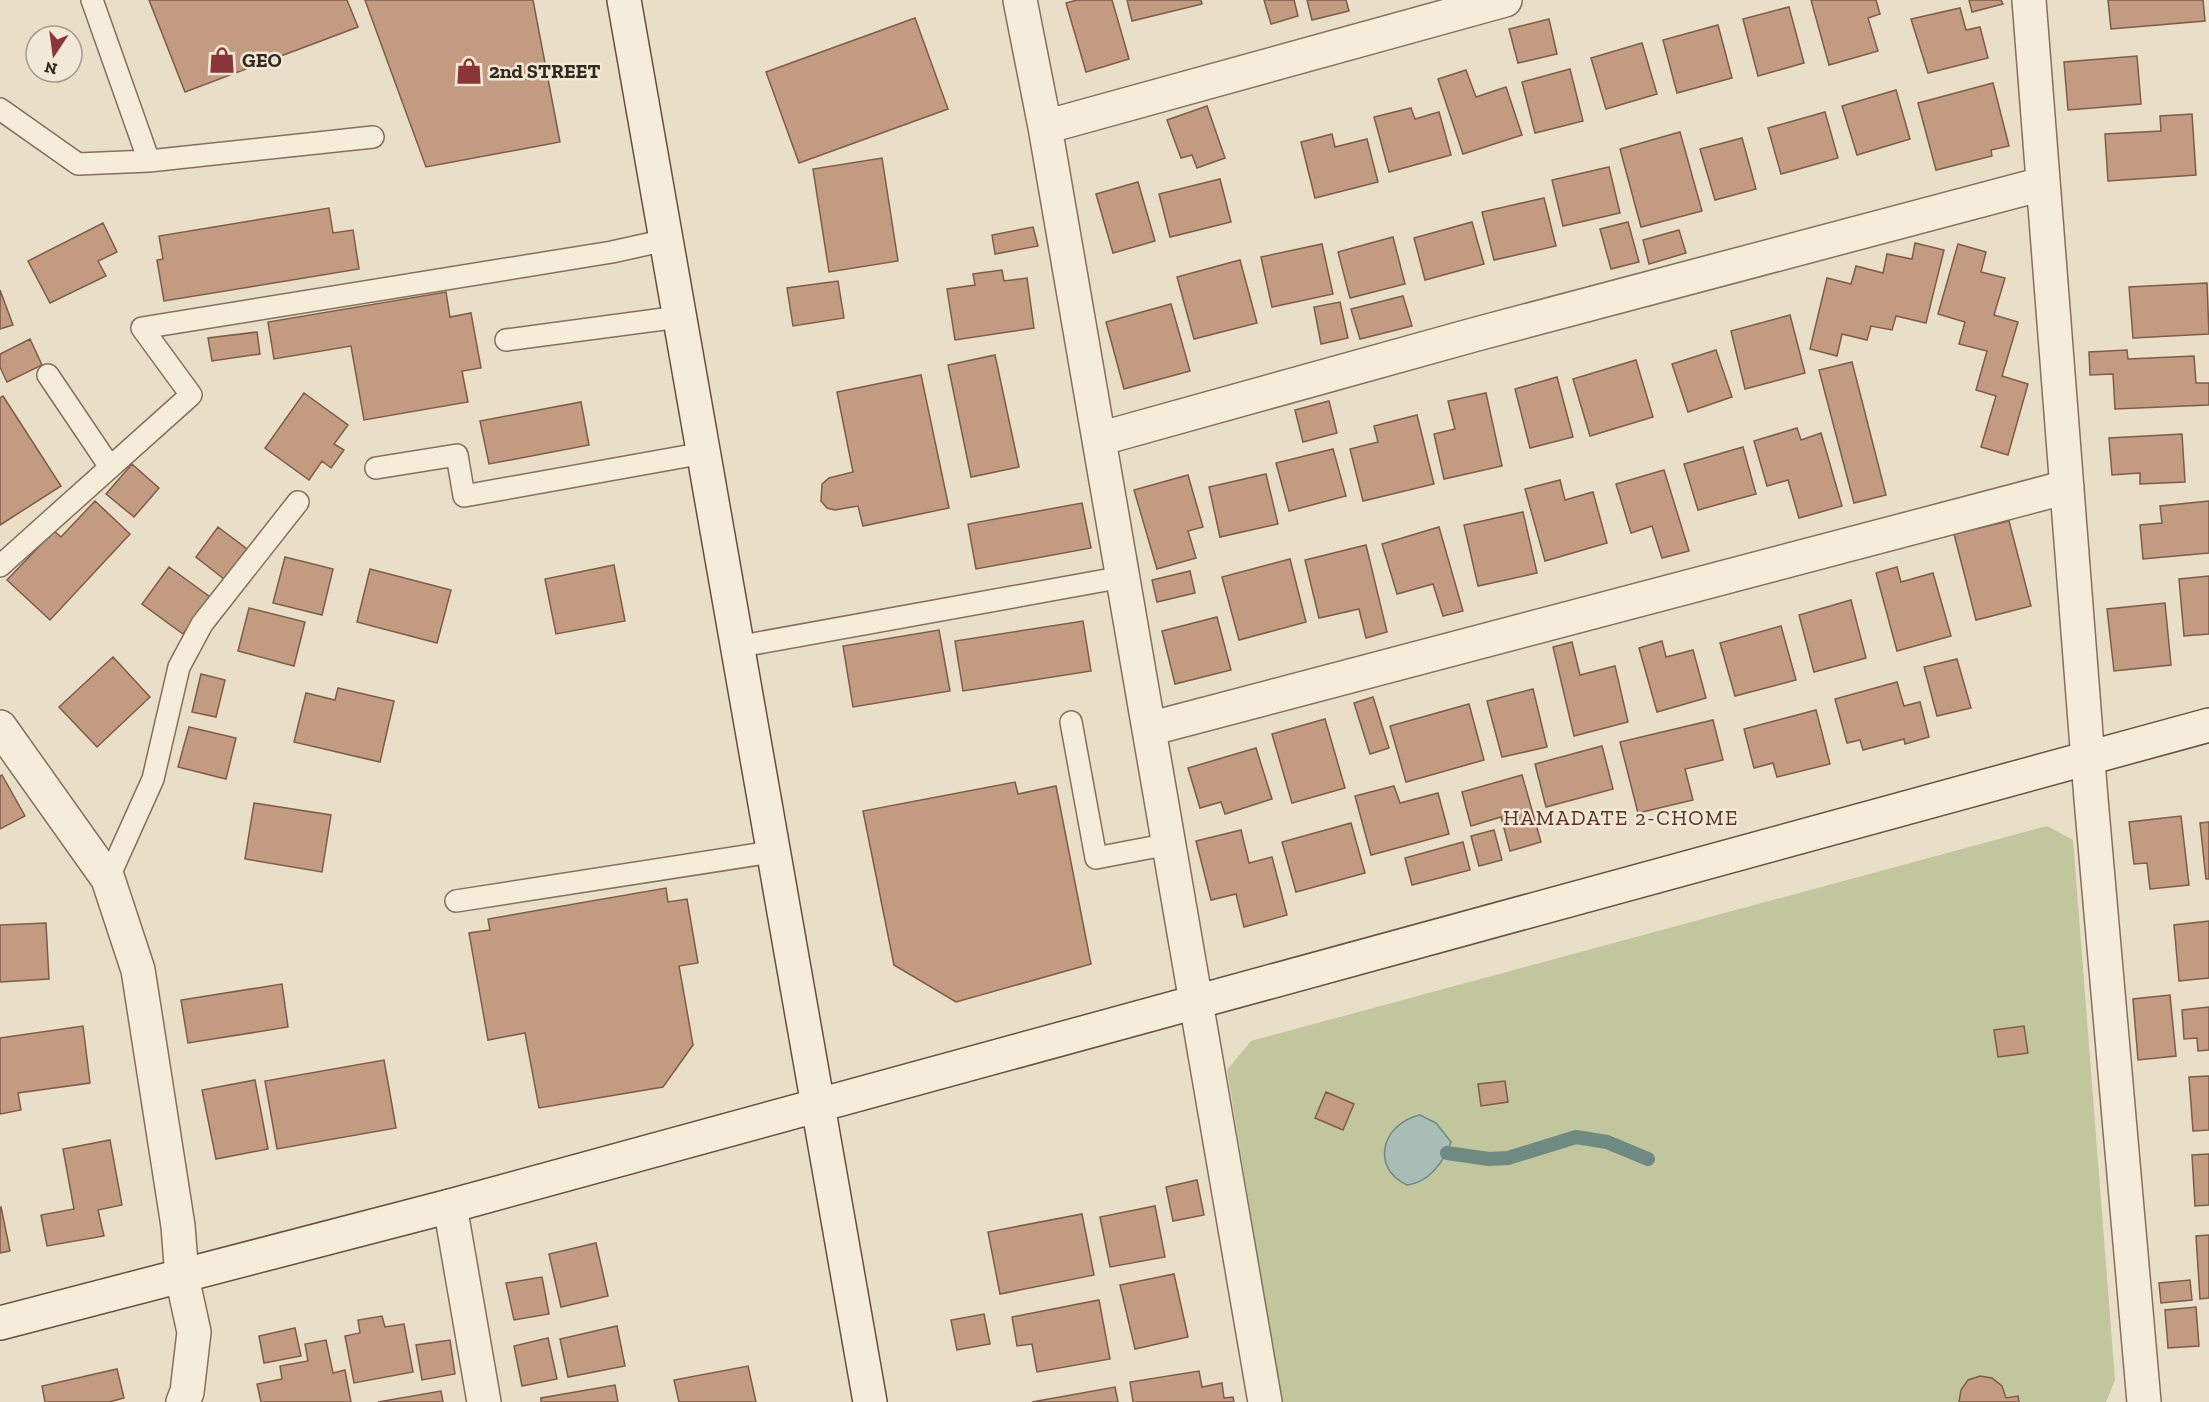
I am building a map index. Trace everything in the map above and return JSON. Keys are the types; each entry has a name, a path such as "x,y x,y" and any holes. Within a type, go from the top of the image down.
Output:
{"street":[{"path":"624,0 870,1402"},
{"path":"1020,0 1045,127 1265,1402"},
{"path":"1045,127 1505,0"},
{"path":"2029,0 2088,758 2144,1402"},
{"path":"1099,438 2042,184"},
{"path":"1149,729 2067,487"},
{"path":"0,1323 450,1206 816,1104 2209,726"},
{"path":"0,727 108,879 138,970 178,1226 182,1277 194,1332 187,1392 183,1402"},
{"path":"450,1206 484,1402"}],"lane":[{"path":"92,0 149,161"},
{"path":"0,109 78,164 149,161 373,136"},
{"path":"0,566 191,395 142,328 612,252 666,240"},
{"path":"506,340 679,317"},
{"path":"48,375 110,467"},
{"path":"376,468 457,455 464,496 704,453"},
{"path":"108,879 153,779 179,667 202,624 298,502"},
{"path":"736,647 1123,577"},
{"path":"1071,722 1096,858 1169,844"},
{"path":"456,901 772,852"}],"green space":[{"path":"2047,826 2073,840 2115,1380 2106,1402 1282,1402 1227,1070 1251,1041"}],"water":[{"path":"1420,1115 1436,1123 1451,1142 1440,1164 1428,1176 1407,1185 1395,1177 1388,1168 1385,1146 1397,1127"}],"building":[{"name":"GEO","path":"149,0 347,0 358,27 185,92"},
{"name":"2nd STREET","path":"365,0 533,0 560,142 426,167"},
{"path":"1077,0 1112,0 1129,59 1086,72 1066,3"},
{"path":"1127,0 1201,0 1202,4 1132,21"},
{"path":"1264,0 1294,0 1298,16 1271,24"},
{"path":"1307,0 1346,0 1349,11 1312,20"},
{"path":"1811,0 1876,0 1880,14 1868,18 1878,51 1829,65"},
{"path":"1969,0 2001,0 2003,4 1972,12"},
{"path":"2108,0 2203,0 2205,21 2111,29"},
{"path":"1789,7 1804,63 1758,76 1743,19"},
{"path":"1960,8 1966,30 1980,27 1988,58 1928,73 1911,19"},
{"path":"915,18 948,109 799,163 766,72"},
{"path":"1549,19 1557,54 1518,63 1509,29"},
{"path":"1718,25 1732,78 1677,93 1663,40"},
{"path":"1642,43 1657,94 1606,109 1591,58"},
{"path":"2137,56 2141,104 2068,110 2064,62"},
{"path":"1570,69 1583,121 1535,133 1522,82"},
{"path":"1466,70 1476,97 1506,87 1522,135 1463,154 1438,79"},
{"path":"1993,83 2009,146 1991,150 1992,156 1936,170 1918,103"},
{"path":"1896,90 1910,139 1857,155 1842,106"},
{"path":"1207,106 1225,158 1197,168 1192,155 1181,158 1167,120"},
{"path":"1411,108 1415,119 1439,112 1451,155 1389,172 1374,117"},
{"path":"1825,112 1838,158 1781,174 1768,128"},
{"path":"2192,114 2196,175 2108,181 2105,134 2161,131 2160,116"},
{"path":"1680,132 1702,211 1641,227 1620,149"},
{"path":"1332,134 1335,147 1367,139 1378,182 1315,198 1301,142"},
{"path":"1742,138 1756,189 1715,200 1700,149"},
{"path":"882,158 898,261 829,272 813,169"},
{"path":"1609,167 1620,213 1563,226 1552,180"},
{"path":"1220,179 1231,222 1170,237 1159,194"},
{"path":"1138,182 1155,241 1113,253 1096,194"},
{"path":"1544,198 1556,246 1494,260 1482,212"},
{"path":"329,208 333,233 353,230 359,269 164,301 157,260 163,259 159,236"},
{"path":"1472,222 1484,264 1425,280 1414,238"},
{"path":"1628,222 1639,262 1611,269 1600,229"},
{"path":"103,223 117,252 98,261 106,276 50,303 28,261"},
{"path":"1033,227 1038,246 995,254 992,235"},
{"path":"1679,230 1686,253 1649,264 1643,240"},
{"path":"1393,237 1405,284 1350,298 1338,252"},
{"path":"1915,243 1944,250 1926,323 1896,316 1892,330 1871,326 1867,340 1842,334 1837,356 1810,349 1827,278 1851,284 1856,266 1883,273 1887,254 1912,259"},
{"path":"1322,244 1333,294 1272,307 1261,257"},
{"path":"1958,244 1986,252 1981,272 2005,278 1994,315 2018,322 2002,376 2028,384 2008,455 1981,447 1996,396 1976,390 1987,351 1959,344 1965,322 1938,314"},
{"path":"1240,260 1257,323 1194,339 1177,277"},
{"path":"1002,270 1004,281 1027,278 1034,328 955,340 947,289 975,285 973,274"},
{"path":"838,281 844,318 793,326 787,288"},
{"path":"2207,283 2209,334 2133,338 2129,287"},
{"path":"0,290 13,325 0,329"},
{"path":"446,292 450,317 471,313 481,368 462,371 468,402 364,420 351,346 274,359 268,322"},
{"path":"1403,296 1412,326 1360,339 1351,309"},
{"path":"1340,302 1348,338 1321,344 1314,307"},
{"path":"1171,304 1190,371 1124,389 1106,322"},
{"path":"1790,315 1805,373 1745,389 1731,331"},
{"path":"257,332 260,354 212,361 208,338"},
{"path":"30,339 42,365 7,382 0,367 0,354"},
{"path":"1716,350 1732,397 1688,412 1672,364"},
{"path":"2127,350 2128,359 2194,356 2196,383 2209,383 2209,405 2115,409 2113,374 2090,375 2089,352"},
{"path":"995,355 1019,467 971,477 948,365"},
{"path":"1636,360 1653,417 1590,436 1573,379"},
{"path":"1852,362 1886,495 1854,503 1819,370"},
{"path":"921,375 949,508 863,526 858,506 835,510 827,508 821,501 822,484 829,478 853,472 837,392"},
{"path":"1557,377 1573,437 1530,448 1515,389"},
{"path":"304,393 348,425 334,444 344,450 331,468 322,461 309,480 265,448"},
{"path":"1486,393 1502,466 1444,479 1434,434 1455,429 1448,401"},
{"path":"3,396 61,486 0,525 0,398"},
{"path":"1329,401 1337,433 1303,442 1295,410"},
{"path":"581,402 589,445 489,464 480,421"},
{"path":"1417,415 1434,484 1363,501 1350,449 1378,442 1374,426"},
{"path":"1797,428 1801,440 1821,433 1842,506 1799,518 1788,480 1767,486 1754,441"},
{"path":"2182,434 2185,482 2140,484 2140,473 2112,475 2109,438"},
{"path":"1743,447 1756,494 1698,510 1684,464"},
{"path":"1333,449 1346,496 1289,511 1276,463"},
{"path":"132,464 159,488 134,517 106,494"},
{"path":"1664,470 1689,551 1662,558 1652,526 1631,533 1616,484"},
{"path":"1266,474 1278,524 1220,537 1209,487"},
{"path":"1188,475 1203,527 1188,531 1196,558 1157,569 1134,490"},
{"path":"1560,480 1565,500 1593,492 1607,543 1545,561 1525,489"},
{"path":"95,501 130,534 50,620 7,580 54,531 61,537"},
{"path":"2209,501 2209,553 2143,559 2140,525 2162,523 2160,506"},
{"path":"1082,503 1091,548 976,569 968,524"},
{"path":"1523,512 1537,573 1478,586 1464,525"},
{"path":"2009,521 2031,606 1976,620 1954,534"},
{"path":"218,527 247,549 224,579 196,557"},
{"path":"1439,527 1463,611 1443,616 1433,584 1397,594 1382,544"},
{"path":"1366,545 1387,632 1366,638 1359,609 1319,618 1305,560"},
{"path":"285,557 333,569 322,615 273,603"},
{"path":"1290,559 1306,622 1239,640 1222,577"},
{"path":"614,565 625,621 556,634 545,579"},
{"path":"169,567 210,597 183,634 142,604"},
{"path":"1897,567 1901,582 1933,573 1951,636 1897,651 1876,573"},
{"path":"370,569 451,590 437,643 357,622"},
{"path":"1190,571 1195,593 1157,602 1152,580"},
{"path":"2209,576 2209,634 2184,636 2179,579"},
{"path":"1851,600 1866,658 1814,672 1799,615"},
{"path":"2165,603 2171,665 2114,671 2107,609"},
{"path":"249,608 305,622 294,666 238,651"},
{"path":"1217,617 1231,670 1175,684 1162,631"},
{"path":"1083,621 1091,671 963,691 955,641"},
{"path":"1781,626 1796,680 1735,696 1720,643"},
{"path":"939,630 950,691 853,707 843,646"},
{"path":"1662,641 1666,657 1693,650 1706,698 1657,712 1639,648"},
{"path":"1572,642 1580,675 1615,666 1628,722 1574,736 1553,647"},
{"path":"113,657 150,697 97,747 59,707"},
{"path":"1957,659 1971,708 1937,716 1924,667"},
{"path":"201,674 225,680 216,717 192,712"},
{"path":"1897,682 1904,706 1920,702 1929,737 1905,744 1904,739 1863,750 1860,740 1847,743 1835,699"},
{"path":"338,688 394,701 380,762 294,742 306,693 335,700"},
{"path":"1533,689 1547,747 1502,757 1487,701"},
{"path":"1373,697 1389,748 1370,754 1354,703"},
{"path":"1469,704 1484,760 1406,782 1390,726"},
{"path":"1816,710 1830,764 1777,777 1773,763 1754,768 1744,729"},
{"path":"1325,719 1345,788 1292,803 1272,734"},
{"path":"1713,720 1723,760 1685,769 1693,800 1638,813 1620,742"},
{"path":"189,727 236,738 226,779 178,767"},
{"path":"1602,746 1613,789 1546,807 1535,764"},
{"path":"1256,748 1272,799 1225,814 1221,802 1200,808 1188,768"},
{"path":"2,775 25,816 0,829 0,776"},
{"path":"1522,775 1541,842 1510,851 1501,817 1471,826 1462,792"},
{"path":"1015,782 1018,794 1056,786 1091,964 956,1002 894,965 863,811"},
{"path":"1394,786 1400,803 1438,793 1449,834 1371,855 1355,796"},
{"path":"254,803 331,815 322,872 245,859"},
{"path":"2181,816 2189,885 2150,889 2147,863 2134,864 2129,822"},
{"path":"2209,822 2209,879 2206,879 2200,823"},
{"path":"1351,823 1365,873 1296,892 1282,842"},
{"path":"1241,830 1249,863 1272,857 1287,915 1244,927 1236,894 1211,900 1196,841"},
{"path":"1494,830 1502,860 1479,866 1471,836"},
{"path":"1463,842 1470,870 1412,885 1405,858"},
{"path":"666,888 668,902 687,899 698,963 679,966 693,1045 663,1087 539,1108 525,1033 488,1040 469,933 490,930 488,919"},
{"path":"2209,921 2209,978 2179,981 2174,925"},
{"path":"46,923 49,979 0,982 0,925"},
{"path":"282,984 288,1027 188,1043 181,1000"},
{"path":"2170,995 2176,1056 2138,1060 2133,999"},
{"path":"2209,1007 2209,1050 2198,1051 2197,1038 2184,1039 2182,1010"},
{"path":"83,1026 90,1083 18,1093 21,1110 0,1114 0,1038"},
{"path":"2024,1026 2028,1053 1998,1057 1994,1030"},
{"path":"384,1060 396,1128 277,1149 265,1081"},
{"path":"2209,1076 2209,1130 2193,1131 2189,1077"},
{"path":"255,1080 268,1149 216,1159 202,1090"},
{"path":"1505,1081 1508,1102 1481,1106 1478,1084"},
{"path":"1326,1092 1354,1104 1343,1130 1315,1118"},
{"path":"110,1140 122,1205 98,1210 104,1236 47,1246 41,1215 74,1209 63,1149"},
{"path":"2209,1154 2209,1205 2195,1206 2192,1155"},
{"path":"1197,1180 1204,1215 1173,1221 1166,1187"},
{"path":"1155,1206 1165,1257 1110,1267 1100,1217"},
{"path":"0,1208 10,1251 0,1253"},
{"path":"1082,1214 1094,1275 1000,1294 988,1232"},
{"path":"2209,1235 2209,1298 2200,1299 2196,1236"},
{"path":"596,1243 608,1296 561,1307 549,1254"},
{"path":"1174,1274 1188,1337 1135,1349 1120,1285"},
{"path":"542,1277 549,1314 514,1320 506,1283"},
{"path":"2190,1280 2192,1300 2161,1303 2159,1283"},
{"path":"1099,1300 1110,1359 1037,1372 1032,1344 1017,1346 1012,1317"},
{"path":"2196,1307 2199,1346 2168,1348 2165,1310"},
{"path":"984,1314 990,1344 957,1350 951,1320"},
{"path":"382,1316 385,1327 404,1324 413,1372 354,1383 345,1336 360,1333 358,1320"},
{"path":"617,1326 625,1366 568,1377 560,1339"},
{"path":"295,1328 301,1356 264,1363 259,1336"},
{"path":"548,1338 557,1379 522,1386 514,1346"},
{"path":"326,1340 333,1373 345,1370 351,1402 261,1402 257,1384 282,1379 280,1366 308,1361 305,1344"},
{"path":"450,1340 455,1374 422,1380 416,1345"},
{"path":"748,1366 756,1402 679,1402 674,1380"},
{"path":"117,1369 124,1398 109,1402 45,1402 42,1386"},
{"path":"1199,1371 1202,1387 1222,1383 1224,1398 1233,1397 1234,1402 1133,1402 1130,1382"},
{"path":"1980,1376 1992,1378 2002,1386 2006,1398 2018,1396 2019,1402 1959,1402 1961,1390 1968,1380"},
{"path":"615,1385 618,1402 541,1402 541,1398"},
{"path":"1115,1387 1118,1402 1032,1402"},
{"path":"441,1391 443,1402 378,1402"}],"waterway":[{"path":"1447,1153 1489,1159 1508,1158 1576,1137 1607,1142 1648,1159"}],"place":[{"name":"GEO","path":"222,60"},
{"name":"2nd STREET","path":"469,71"}],"district":[{"name":"HAMADATE 2-CHOME","path":"1621,817"}]}
